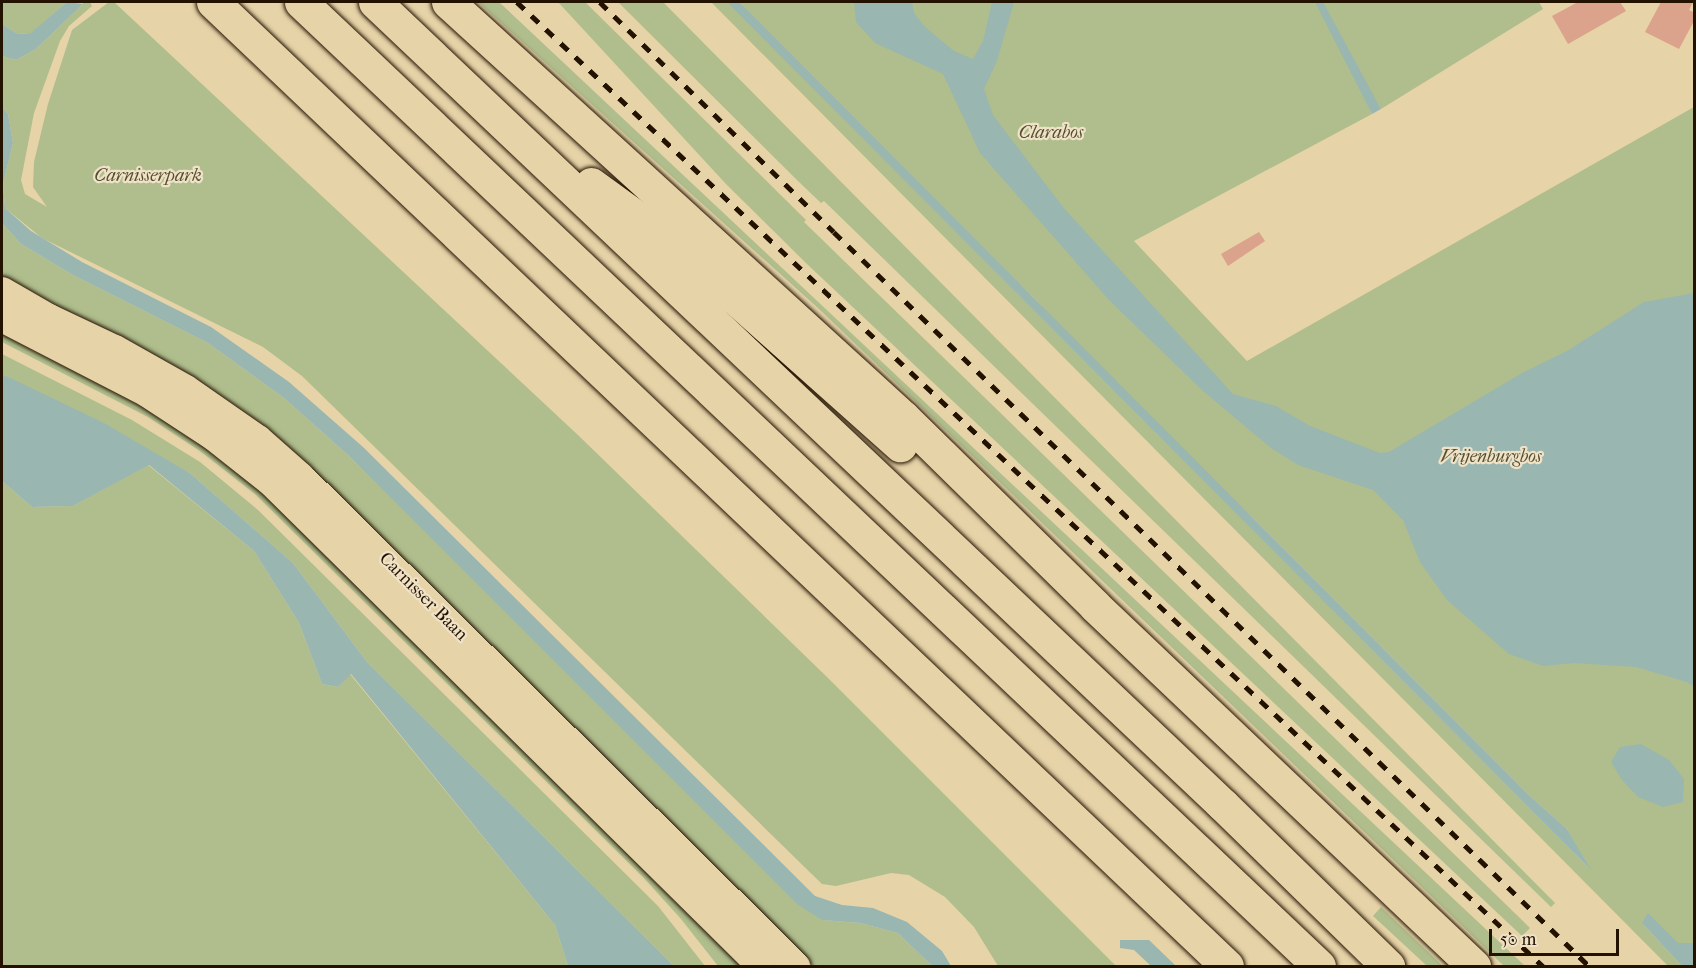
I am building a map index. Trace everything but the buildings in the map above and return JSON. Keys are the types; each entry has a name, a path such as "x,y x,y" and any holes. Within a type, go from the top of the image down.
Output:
{"highway":[{"path":"213,2 1227,966"},
{"path":"301,2 1319,966"},
{"path":"375,2 1223,805 1388,966"},
{"path":"448,2 903,417 1095,606 1474,966"},
{"path":"478,102 642,221 736,299 909,453 1095,606"}],"main road":[{"name":"Carnisser Baan","path":"2,291 186,389 258,439 301,477 796,966"},
{"name":"Carnisser Baan","path":"2,318 147,393 214,437 271,482 761,966"}],"green space":[{"path":"2,2 67,2 32,33 18,34 2,24"},
{"name":"Carnisserpark","path":"82,2 90,2 92,6 69,26 60,41 34,113 21,180 25,194 47,207 33,187 34,162 48,104 72,30 109,2 114,2 579,436 829,679 1116,966 998,966 974,927 945,897 909,875 891,873 836,886 822,884 302,376 263,347 42,238 5,208 3,184 13,143 8,114 2,107 2,56 16,60 36,49 83,4"},
{"path":"478,2 499,2 1525,966 1504,966 818,308"},
{"path":"558,2 585,2 806,220 804,222 1530,928 1522,936 808,265 726,184"},
{"path":"618,2 663,2 1555,903 1551,907 824,201 821,203 798,181"},
{"name":"Vrijenburgbos","path":"711,2 1539,2 1543,9 1381,109 1375,99 1367,103 1372,114 1134,241 1247,361 1694,107 1694,966 1642,923 1682,966 1668,966","holes":["758,32 1034,298 1160,432 1251,516 1530,796 1567,829 1589,868"]},
{"path":"2,223 21,244 73,275 208,343 284,398 349,456 822,920 860,923 898,933 932,966 815,966 796,957 291,459 2,281"},
{"path":"2,325 202,434 755,966 718,966 681,919 643,877 255,494 200,451 148,417 2,342"},
{"path":"2,354 132,420 200,462 258,510 658,906 705,966 674,966 367,662 293,563 191,474 2,374"},
{"path":"148,465 254,551 299,623 322,684 338,687 350,674 555,925 568,966 2,966 2,481 32,507 73,506"},
{"path":"1381,907 1443,966 1427,966 1373,916"}],"water":[{"path":"67,2 83,4 36,49 16,60 2,56 2,24 18,34 31,33"},
{"path":"727,2 739,2 1530,796 1567,829 1591,870"},
{"path":"854,2 912,2 914,13 924,26 954,51 973,59 983,41 992,2 1014,2 997,61 984,89 993,115 1063,207 1233,394 1276,406 1310,426 1380,453 1389,452 1522,373 1567,351 1644,302 1694,293 1694,687 1687,682 1636,667 1574,663 1543,666 1509,654 1447,600 1420,562 1403,520 1373,490 1298,465 1271,448 1203,391 1109,300 980,153 943,74 875,43 856,22"},
{"path":"1315,2 1323,2 1381,109 1372,114"},
{"path":"2,107 8,114 13,143 3,184 5,208 31,231 82,262 211,327 289,382 363,447 815,896 842,905 873,908 907,922 942,951 951,966 932,966 898,933 860,923 822,920 797,904 349,456 284,398 208,343 73,275 21,244 2,223"},
{"path":"2,374 104,423 191,474 293,563 367,662 674,966 568,966 555,925 351,674 338,687 322,684 299,623 254,551 149,465 73,506 32,507 2,481"},
{"path":"1641,744 1669,760 1684,779 1683,802 1663,807 1638,797 1622,780 1611,762 1620,747"},
{"path":"1648,913 1678,943 1694,943 1694,966 1682,966 1642,923"},
{"path":"1120,940 1149,940 1176,966 1151,966 1134,950 1120,948"}],"railway":[{"path":"517,2 1543,966"},
{"path":"600,2 1589,966"}],"park label":[{"name":"Clarabos","path":"1051,133"}]}
